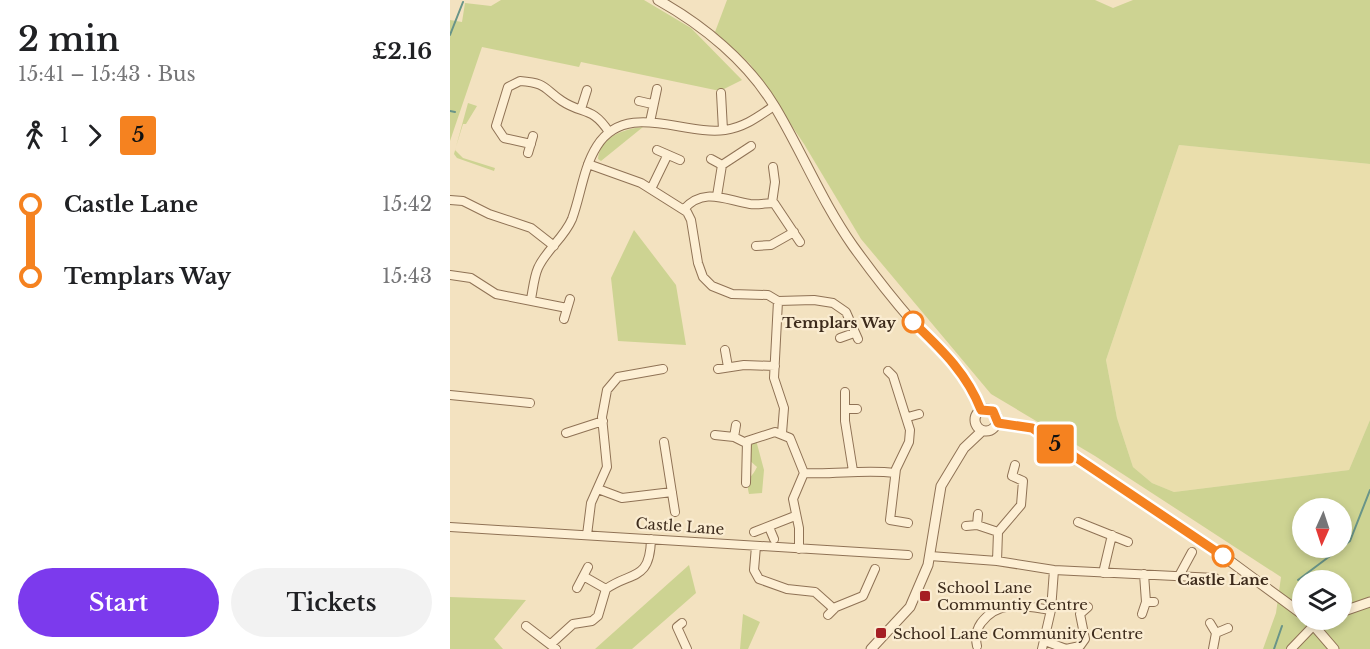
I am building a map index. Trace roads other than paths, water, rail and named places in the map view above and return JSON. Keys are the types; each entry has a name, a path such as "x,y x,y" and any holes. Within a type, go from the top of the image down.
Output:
{"street":[{"path":"658,0 691,18 744,67 774,106 816,185 853,245 912,321 957,367 972,387 981,410"},
{"path":"528,153 532,140 506,139 496,130 506,91 512,83 524,81 545,86 563,102 596,115 609,132"},
{"path":"650,122 657,88"},
{"path":"581,109 587,90"},
{"path":"721,93 723,130"},
{"path":"639,101 652,104"},
{"path":"531,299 537,269 571,221 588,164 598,145 609,132 629,123 650,122 723,130 746,124 774,106"},
{"path":"722,165 745,153 750,146"},
{"path":"657,150 667,156 680,159"},
{"path":"651,189 667,156"},
{"path":"711,159 722,165"},
{"path":"588,164 634,179 684,209 691,220 698,263 709,283 726,293 768,295 778,301 814,300 833,303 846,312 856,336 840,338"},
{"path":"717,196 722,165"},
{"path":"772,203 775,182 773,167"},
{"path":"684,209 697,198 717,196 749,204 772,203 779,207 800,242"},
{"path":"450,200 463,201 489,214 531,228 554,246"},
{"path":"756,246 771,245 794,232"},
{"path":"450,275 471,278 496,294 531,299 567,308"},
{"path":"564,319 570,299"},
{"path":"778,301 775,307 775,382 784,408 782,433"},
{"path":"725,350 728,367"},
{"path":"718,369 775,366"},
{"path":"587,536 591,503 607,463 603,421 605,394 612,382 623,376 663,369"},
{"path":"888,371 893,376 898,398 908,417 910,436 895,473 890,520 908,523"},
{"path":"845,392 853,471"},
{"path":"450,395 530,403"},
{"path":"845,409 857,409"},
{"path":"981,410 993,411 998,423"},
{"path":"981,410 975,419 982,431"},
{"path":"908,417 919,414"},
{"path":"566,433 603,421"},
{"path":"871,649 910,607 923,580 930,556 941,486 964,448 982,431 992,430 998,423"},
{"path":"998,423 1032,428 1219,553 1292,607"},
{"path":"734,437 736,425"},
{"path":"715,435 734,437 746,442 760,435 782,433 794,444 804,473 793,499 799,528 799,549"},
{"path":"664,442 675,512"},
{"path":"746,442 746,483"},
{"path":"997,561 998,532 1021,506 1023,481 1008,474 1015,465"},
{"path":"804,473 831,474 853,471 895,473"},
{"path":"598,489 622,498 672,492"},
{"path":"977,525 978,514"},
{"path":"754,532 795,516"},
{"path":"1078,522 1128,542"},
{"path":"966,526 977,525 998,532"},
{"path":"769,526 774,539"},
{"name":"Castle Lane","path":"450,527 908,555"},
{"path":"1103,573 1112,535"},
{"path":"526,626 554,646 573,624 592,621 598,616 606,589 642,570 651,555 651,539"},
{"path":"756,546 754,570 759,579 787,589 815,592 834,609"},
{"path":"1179,576 1192,552"},
{"path":"930,556 997,561 1054,570 1215,578"},
{"path":"577,588 585,577 588,567"},
{"path":"828,615 834,609 864,596 875,569"},
{"path":"1054,570 1051,610 1043,645 1066,649 1080,646 1085,639 1080,614 1073,608"},
{"path":"1142,614 1150,602 1144,574"},
{"path":"585,577 606,589"},
{"path":"1352,608 1370,602"},
{"path":"975,640 978,627 990,612 1001,607 1051,610"},
{"path":"1080,614 1088,607"},
{"path":"682,623 677,627 687,649"},
{"path":"1210,623 1216,633 1213,649"},
{"path":"1216,633 1228,628"},
{"path":"1291,649 1306,630"},
{"path":"1319,630 1334,649"}],"waterway":[{"path":"450,35 463,2"},
{"path":"450,111 455,112"},
{"path":"1311,570 1350,541 1370,490"},
{"path":"1274,649 1282,626"}],"place":[{"name":"Templars Way","path":"913,322"},
{"name":"Castle Lane","path":"1223,556"},
{"name":"School Lane Communtiy Centre","path":"925,596"},
{"name":"School Lane Community Centre","path":"881,633"}]}
